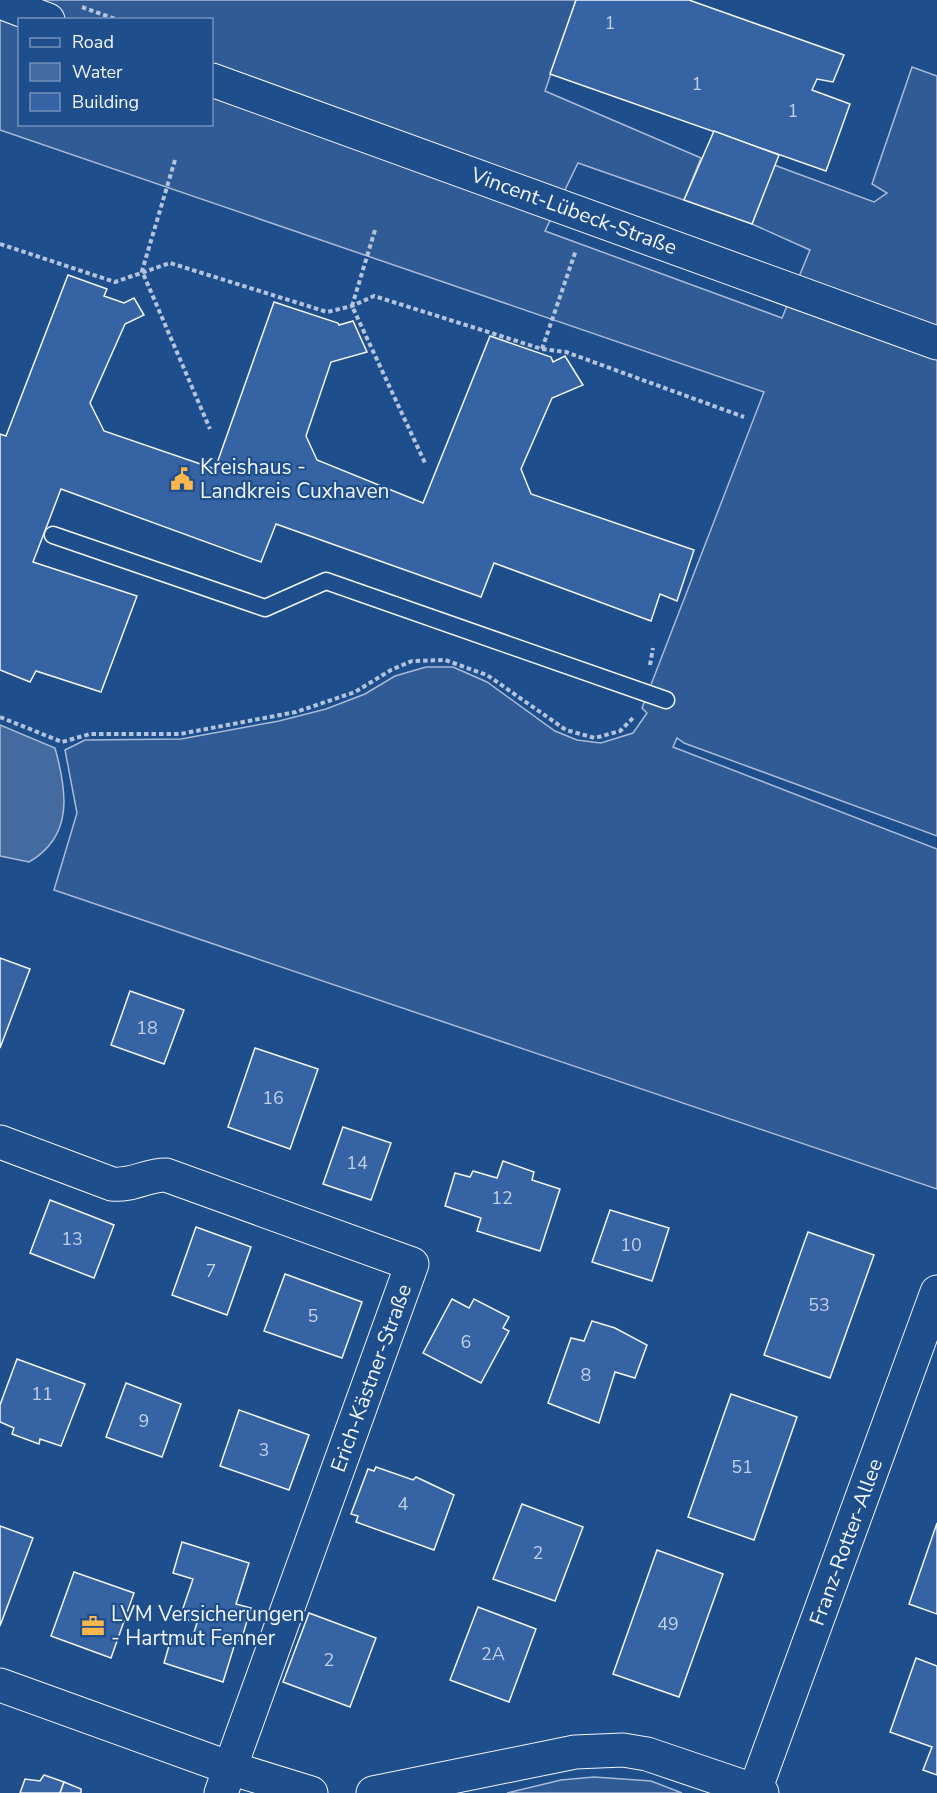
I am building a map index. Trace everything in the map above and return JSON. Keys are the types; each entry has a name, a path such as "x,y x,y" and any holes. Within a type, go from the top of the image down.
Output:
{"street":[{"path":"0,2 61,12"},
{"name":"Vincent-Lübeck-Straße","path":"213,80 937,343"},
{"name":"Erich-Kästner-Straße","path":"0,1142 112,1184 128,1185 155,1175 166,1175 412,1264 226,1781"},
{"name":"Franz-Rotter-Allee","path":"757,1792 937,1292"},
{"path":"0,1685 226,1781 311,1793"},
{"path":"373,1793 575,1752 623,1750 647,1754 757,1792"}],"lane":[{"path":"53,535 265,608 326,581 666,700"}],"path":[{"path":"61,12 104,18"},
{"path":"175,160 142,272 210,429"},
{"path":"542,349 588,216"},
{"path":"375,230 352,306 424,463"},
{"path":"0,244 115,282 170,263 327,312 352,306 375,296 542,349 566,352 744,417"},
{"path":"0,717 62,742 90,734 180,734 296,712 355,692 391,670 412,661 445,660 487,675 566,730 595,738 620,731 635,715 643,692"}],"shaded area":[{"path":"0,0 576,0 545,91 701,158 684,200 578,163 545,231 782,318 810,250 752,224 774,165 874,202 887,193 872,184 912,67 937,76 937,836 684,743 677,738 673,747 937,849 937,1189 54,890 77,813 65,750 85,740 181,739 279,721 326,709 365,694 395,676 426,667 453,667 487,682 555,731 577,740 601,743 633,733 647,713 642,708 764,392 0,130"},
{"path":"594,1777 651,1781 682,1793 507,1793 561,1780"}],"water":[{"path":"0,725 55,748 59,764 64,796 60,826 54,839 44,851 29,862 0,856"}],"building":[{"path":"576,0 689,0 844,55 833,82 817,79 812,90 850,104 826,171 550,74"},
{"path":"714,131 779,155 752,224 684,200"},
{"name":"Kreishaus - Landkreis Cuxhaven","path":"68,275 107,289 104,296 124,303 134,298 144,315 125,324 90,403 104,431 215,469 274,302 339,325 353,321 367,352 331,362 306,436 317,460 423,503 490,336 551,357 553,362 565,356 583,385 552,398 521,469 531,494 694,550 677,601 660,594 651,621 494,563 481,597 276,524 261,562 61,489 33,562 137,596 101,692 36,671 30,682 0,670 0,434 6,436"},
{"path":"0,958 30,969 0,1048"},
{"path":"130,991 184,1010 164,1064 111,1045"},
{"path":"255,1048 318,1069 290,1149 228,1127"},
{"path":"343,1127 391,1143 371,1200 323,1184"},
{"path":"503,1161 534,1172 532,1180 560,1189 540,1251 477,1231 481,1218 445,1206 455,1173 470,1177 473,1171 497,1178"},
{"path":"50,1200 114,1225 94,1278 30,1253"},
{"path":"610,1210 669,1228 652,1281 592,1262"},
{"path":"196,1227 251,1247 227,1315 172,1295"},
{"path":"808,1232 874,1255 830,1378 764,1355"},
{"path":"285,1274 362,1302 342,1358 264,1331"},
{"path":"452,1299 469,1308 474,1299 509,1317 503,1328 509,1331 481,1383 423,1353"},
{"path":"592,1321 615,1328 647,1345 635,1378 615,1372 599,1423 548,1403 571,1338 584,1341"},
{"path":"17,1359 85,1384 61,1446 40,1439 39,1444 12,1434 14,1428 0,1422 0,1405"},
{"path":"126,1383 181,1404 162,1457 106,1437"},
{"path":"731,1394 797,1417 754,1540 688,1517"},
{"path":"239,1410 309,1435 289,1490 220,1466"},
{"path":"376,1467 413,1480 416,1477 454,1495 434,1550 356,1522 358,1516 351,1514 368,1469 374,1471"},
{"path":"522,1504 583,1527 555,1601 493,1579"},
{"path":"937,1523 937,1614 909,1604"},
{"path":"0,1526 33,1538 0,1626"},
{"path":"182,1542 249,1563 236,1604 251,1608 241,1641 236,1640 223,1682 164,1663 171,1639 190,1645 197,1623 180,1617 193,1579 173,1573"},
{"path":"657,1550 723,1574 679,1697 613,1674"},
{"path":"74,1572 134,1593 111,1658 51,1636"},
{"path":"478,1607 536,1629 509,1702 450,1680"},
{"path":"309,1613 376,1638 350,1707 283,1682"},
{"path":"916,1658 937,1666 937,1775 923,1770 932,1747 890,1732"},
{"path":"44,1775 64,1782 60,1793 20,1793 25,1779 40,1781"},
{"path":"64,1782 81,1789 81,1793 60,1793"}],"place":[{"name":"Kreishaus - Landkreis Cuxhaven","path":"182,479"},
{"name":"LVM Versicherungen - Hartmut Fenner","path":"93,1626"}]}
